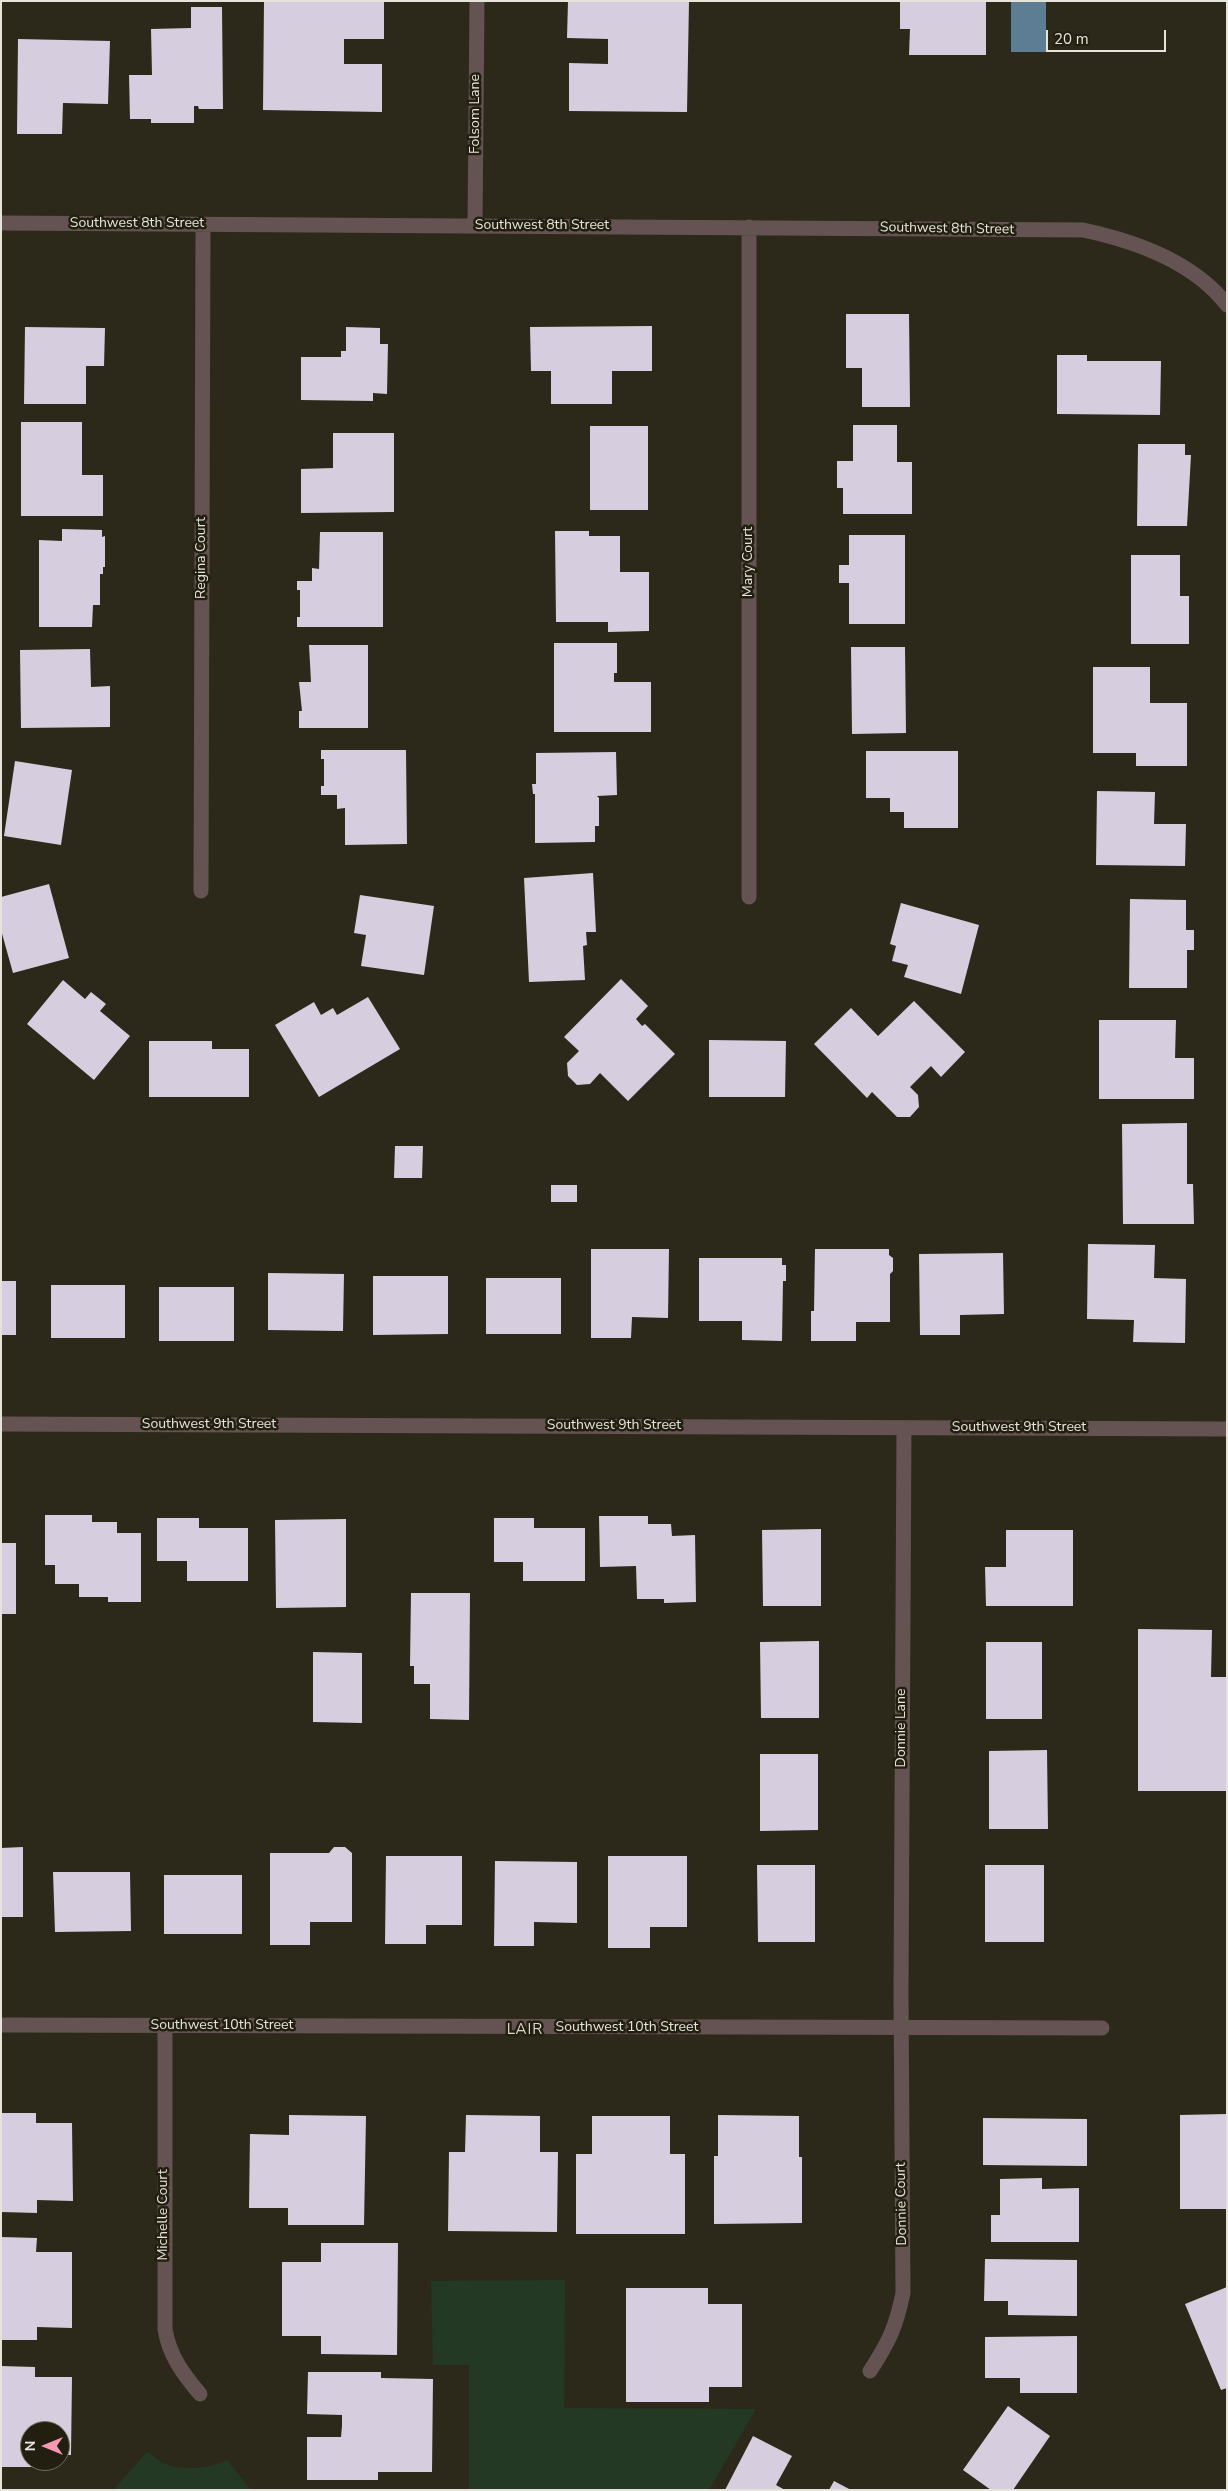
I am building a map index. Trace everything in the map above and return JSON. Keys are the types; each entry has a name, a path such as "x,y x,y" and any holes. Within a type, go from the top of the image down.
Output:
{"street":[{"name":"Folsom Lane","path":"475,226 477,1"},
{"name":"Southwest 8th Street","path":"1,223 1083,230 1120,238 1166,257 1197,277 1227,305"},
{"name":"Regina Court","path":"200,891 203,224"},
{"name":"Mary Court","path":"749,227 749,897"},
{"name":"Southwest 9th Street","path":"1,1424 1227,1429"},
{"name":"Donnie Lane","path":"901,2029 904,1428"},
{"name":"Southwest 10th Street","path":"1,2026 1102,2028"},
{"name":"Michelle Court","path":"165,2026 165,2329 167,2344 180,2370 200,2394"},
{"name":"Donnie Court","path":"870,2371 890,2341 898,2319 903,2293 901,2029"}],"green space":[{"path":"565,2280 564,2408 756,2409 709,2490 469,2490 469,2365 433,2365 431,2281"},
{"path":"147,2452 165,2464 183,2468 206,2467 227,2460 251,2490 113,2490"}],"water":[{"path":"1011,1 1046,1 1046,52 1011,52"}],"building":[{"path":"264,1 384,1 384,39 344,39 344,64 382,64 382,112 263,110"},
{"path":"568,1 689,1 687,112 569,111 569,63 608,64 608,39 567,38"},
{"path":"986,1 986,55 909,55 910,29 900,29 900,2"},
{"path":"191,7 222,7 223,109 199,109 198,106 194,106 194,123 151,123 151,119 130,119 129,75 152,75 151,29 191,28"},
{"path":"18,39 110,41 108,104 63,103 62,134 17,134"},
{"path":"846,314 909,314 910,407 862,407 862,368 846,368"},
{"path":"652,326 652,371 612,371 612,404 551,404 551,371 531,371 530,327"},
{"path":"25,327 105,328 104,366 86,366 86,404 24,404"},
{"path":"346,327 380,328 380,344 388,344 387,394 373,393 373,401 301,400 301,357 341,357 341,351 346,351"},
{"path":"1057,355 1087,355 1087,361 1161,361 1160,415 1057,414"},
{"path":"21,422 82,422 82,475 103,475 103,516 21,516"},
{"path":"853,425 897,425 897,462 912,462 912,514 843,514 843,488 837,488 837,461 853,461"},
{"path":"590,426 648,426 648,510 590,510"},
{"path":"333,433 394,433 394,512 301,513 301,469 333,468"},
{"path":"1138,444 1185,444 1185,455 1191,455 1187,526 1137,526"},
{"path":"62,529 102,530 102,537 105,536 105,567 103,567 103,574 100,574 100,605 93,605 92,627 39,627 39,540 62,541"},
{"path":"555,531 589,531 589,536 620,536 620,572 649,572 649,631 608,632 608,622 556,622"},
{"path":"320,532 383,532 383,627 297,627 297,617 300,617 300,590 297,590 297,581 312,581 312,568 319,569"},
{"path":"849,535 905,535 905,624 849,624 849,583 839,583 839,565 849,565"},
{"path":"1131,555 1180,555 1180,596 1189,596 1189,644 1131,644"},
{"path":"554,643 617,643 617,673 614,673 614,682 651,682 651,732 554,732"},
{"path":"309,645 368,645 368,728 299,728 299,711 302,711 299,682 311,682"},
{"path":"851,647 905,647 906,733 852,734"},
{"path":"90,649 91,687 110,686 110,727 21,728 20,650"},
{"path":"1093,667 1150,667 1150,703 1187,703 1187,766 1136,766 1136,753 1093,753"},
{"path":"321,750 406,750 407,844 345,845 345,808 337,809 337,795 321,795 321,786 324,786 324,759 321,759"},
{"path":"866,751 958,751 958,828 904,828 904,812 890,812 890,798 866,798"},
{"path":"616,752 617,795 597,796 599,798 599,826 595,826 595,842 535,843 535,794 533,794 532,784 536,784 536,753"},
{"path":"15,761 72,770 61,845 4,836"},
{"path":"1097,791 1155,792 1154,824 1186,824 1185,866 1096,865"},
{"path":"593,873 596,932 586,932 587,945 583,946 585,980 529,982 524,878"},
{"path":"49,884 69,958 13,973 1,930 1,897"},
{"path":"360,895 434,906 424,975 361,966 366,935 354,933"},
{"path":"1130,899 1186,900 1186,930 1194,930 1194,950 1187,950 1187,988 1129,988"},
{"path":"901,903 979,925 961,994 904,977 908,965 892,961 896,946 890,944"},
{"path":"621,979 648,1006 636,1019 642,1026 645,1024 675,1054 628,1101 600,1073 590,1084 577,1085 568,1076 567,1063 579,1051 564,1037"},
{"path":"63,980 85,999 91,992 106,1004 100,1011 130,1036 94,1080 27,1024"},
{"path":"368,997 400,1049 319,1097 275,1025 314,1002 321,1015 333,1008 337,1015"},
{"path":"914,1001 965,1052 941,1077 931,1066 910,1087 918,1095 919,1107 910,1117 897,1117 872,1092 867,1098 814,1044 851,1008 878,1036"},
{"path":"1099,1020 1176,1020 1175,1058 1194,1058 1194,1099 1099,1099"},
{"path":"709,1040 786,1041 785,1097 709,1097"},
{"path":"149,1041 212,1041 212,1049 249,1049 249,1097 149,1097"},
{"path":"1187,1123 1187,1184 1193,1184 1194,1224 1123,1224 1122,1124"},
{"path":"395,1146 423,1146 422,1178 394,1178"},
{"path":"551,1185 577,1185 577,1202 551,1202"},
{"path":"1088,1244 1155,1245 1154,1278 1186,1279 1185,1343 1133,1342 1134,1320 1087,1319"},
{"path":"591,1249 669,1249 668,1318 632,1317 631,1338 591,1338"},
{"path":"815,1249 889,1249 889,1255 893,1258 893,1271 890,1274 890,1322 856,1322 856,1341 811,1341 811,1311 814,1311"},
{"path":"1003,1253 1004,1314 960,1315 960,1335 920,1335 919,1254"},
{"path":"699,1258 782,1258 782,1265 786,1265 786,1281 783,1281 782,1341 742,1340 742,1321 699,1321"},
{"path":"268,1273 344,1274 343,1331 268,1330"},
{"path":"373,1276 448,1276 448,1334 373,1335"},
{"path":"486,1278 561,1278 561,1334 486,1334"},
{"path":"1,1281 16,1281 16,1335 1,1335"},
{"path":"51,1285 125,1285 125,1338 51,1338"},
{"path":"159,1287 234,1287 234,1341 159,1341"},
{"path":"45,1515 92,1515 92,1522 117,1522 117,1533 141,1533 141,1602 108,1602 108,1597 79,1597 79,1584 55,1584 55,1565 45,1565"},
{"path":"599,1516 648,1516 648,1524 671,1524 672,1536 695,1535 696,1602 664,1603 664,1599 637,1599 636,1566 600,1567"},
{"path":"157,1518 199,1518 199,1528 248,1528 248,1581 187,1581 187,1561 157,1561"},
{"path":"494,1518 534,1518 534,1528 585,1528 585,1581 523,1581 523,1562 494,1562"},
{"path":"346,1519 346,1607 276,1608 275,1520"},
{"path":"821,1529 821,1606 763,1606 762,1530"},
{"path":"1006,1530 1073,1530 1073,1606 986,1606 985,1567 1006,1567"},
{"path":"1,1543 16,1543 16,1614 1,1614"},
{"path":"411,1593 470,1593 469,1720 430,1719 430,1684 414,1684 414,1666 410,1666"},
{"path":"1138,1629 1212,1630 1211,1677 1227,1677 1227,1791 1138,1791"},
{"path":"819,1641 819,1718 761,1718 760,1642"},
{"path":"986,1642 1042,1642 1042,1719 986,1719"},
{"path":"313,1652 362,1653 362,1723 313,1722"},
{"path":"1047,1750 1048,1829 989,1829 989,1751"},
{"path":"760,1754 818,1754 818,1830 760,1831"},
{"path":"23,1847 23,1917 1,1917 1,1848"},
{"path":"334,1847 345,1847 352,1853 352,1922 310,1922 310,1945 270,1945 270,1853 329,1853"},
{"path":"386,1856 462,1856 462,1925 426,1925 426,1944 385,1944"},
{"path":"608,1856 687,1856 687,1927 650,1927 650,1948 608,1948"},
{"path":"495,1861 577,1862 577,1923 534,1922 534,1946 494,1946"},
{"path":"757,1865 815,1865 815,1942 758,1942"},
{"path":"985,1865 1044,1865 1044,1942 985,1942"},
{"path":"53,1872 130,1872 131,1931 55,1932"},
{"path":"164,1875 242,1875 242,1934 164,1934"},
{"path":"1,2113 36,2113 36,2123 72,2123 73,2201 37,2200 37,2213 1,2212"},
{"path":"1227,2114 1227,2209 1180,2209 1180,2115"},
{"path":"289,2115 366,2116 364,2225 288,2225 288,2208 249,2208 250,2134 289,2135"},
{"path":"466,2115 540,2116 540,2152 558,2152 557,2232 448,2231 449,2152 465,2152"},
{"path":"718,2115 799,2116 799,2157 802,2157 802,2223 714,2224 714,2156 718,2156"},
{"path":"592,2116 670,2116 670,2154 685,2154 685,2234 576,2234 576,2154 592,2154"},
{"path":"983,2118 1087,2119 1087,2166 983,2165"},
{"path":"1042,2178 1042,2189 1079,2188 1079,2242 991,2242 991,2215 1000,2215 1000,2179"},
{"path":"1,2237 37,2238 36,2252 72,2252 72,2328 37,2327 37,2340 1,2340"},
{"path":"321,2243 398,2243 397,2355 321,2354 321,2336 282,2336 282,2262 321,2262"},
{"path":"985,2259 1077,2260 1077,2316 1008,2315 1008,2301 984,2301"},
{"path":"1227,2287 1227,2388 1221,2390 1185,2304"},
{"path":"626,2288 708,2288 708,2304 742,2304 742,2387 709,2387 709,2402 626,2402"},
{"path":"1077,2336 1077,2393 1020,2393 1020,2378 985,2378 985,2337"},
{"path":"1,2366 35,2367 35,2377 72,2377 71,2455 70,2421 20,2421 20,2467 1,2467"},
{"path":"308,2372 381,2372 381,2378 433,2379 432,2472 378,2472 378,2480 307,2480 307,2437 341,2437 342,2426 342,2415 307,2414"},
{"path":"1008,2406 1050,2436 1013,2490 991,2490 963,2470"},
{"path":"753,2436 792,2456 776,2485 785,2490 725,2490"},
{"path":"834,2481 851,2490 829,2490"}],"district":[{"name":"LAIR","path":"525,2030"}]}
